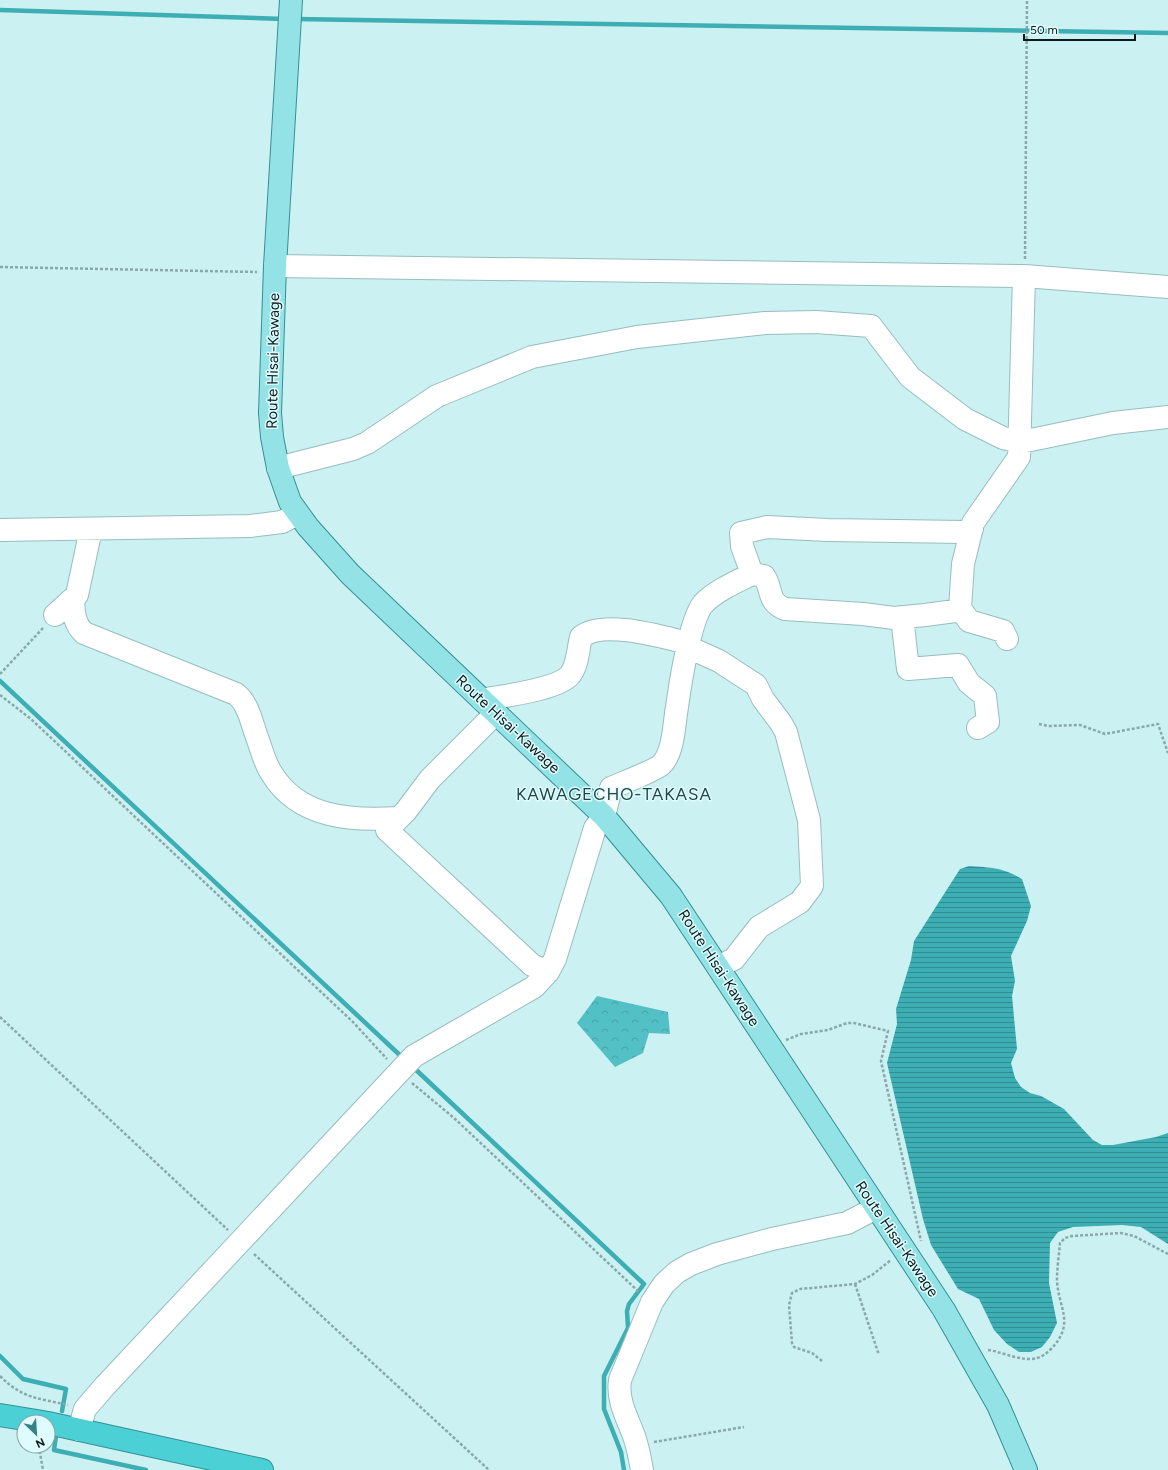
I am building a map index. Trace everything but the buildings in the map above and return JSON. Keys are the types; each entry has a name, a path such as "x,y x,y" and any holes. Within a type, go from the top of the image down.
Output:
{"highway":[{"path":"0,1415 16,1418"},
{"path":"56,1425 262,1470"}],"main road":[{"name":"Route Hisai-Kawage","path":"291,3 275,269 270,413 272,437 278,468 290,502 308,527 350,574 604,816 671,896 876,1208 913,1247 944,1310 998,1405 1026,1470"}],"street":[{"path":"275,269 1024,276 1168,287"},
{"path":"1007,639 1003,631 969,621 960,608 963,564 972,528 985,504 1019,456 1021,442 1024,276"},
{"path":"278,468 354,449 367,443 437,396 532,357 637,337 765,323 816,322 871,326 910,377 965,419 1003,438 1021,442 1113,423 1168,417"},
{"path":"0,530 250,526 282,522 298,514"},
{"path":"752,574 742,546 741,533 767,527 828,530 964,532 972,528"},
{"path":"55,615 74,601 77,595 91,529"},
{"path":"79,1430 86,1409 104,1387 404,1066 534,987 548,972 555,959 595,828 604,816 612,788 662,764 673,742 676,707 688,645 703,605 718,593 752,574 764,576 774,602 777,606 785,609 902,617 955,611 960,608"},
{"path":"74,601 75,617 79,628 84,633 236,694 241,698 272,774 292,798 306,807 345,817 370,820 398,818"},
{"path":"902,617 908,669 958,665 969,683 985,696 988,722 978,728"},
{"path":"548,972 532,965 387,830 406,811 489,706 548,687 564,680 570,674 578,654 581,637 593,630 634,631 688,645 719,661 756,686 763,699 786,732 809,820 812,886 804,899 759,927 734,959 718,967"},
{"path":"642,1470 637,1445 620,1401 620,1380 652,1302 664,1284 676,1272 691,1264 772,1239 847,1224 876,1208"}],"path":[{"path":"1024,276 1027,0"},
{"path":"0,267 275,269"},
{"path":"0,674 55,615"},
{"path":"0,695 31,719 284,956 353,1022 377,1048 404,1066 420,1088 634,1287"},
{"path":"1039,724 1048,726 1080,725 1105,734 1158,724 1168,753"},
{"path":"0,1017 241,1242 489,1470"},
{"path":"772,1049 801,1034 828,1030 847,1024 854,1023 888,1031 881,1061 913,1247 872,1276 855,1284 800,1289 792,1293 790,1297 792,1343 794,1347 812,1353 822,1361"},
{"path":"969,1355 978,1350 988,1350 1018,1358 1040,1358 1055,1345 1063,1330 1064,1319 1057,1280 1060,1243 1065,1238 1072,1236 1122,1233 1134,1236 1168,1254"},
{"path":"855,1284 879,1355"},
{"path":"0,1376 17,1392 73,1406"},
{"path":"637,1445 744,1427"},
{"path":"40,1454 43,1470"}],"green space":[{"path":"597,996 668,1012 670,1034 649,1033 643,1053 615,1067 577,1023"}],"shaded area":[{"path":"969,866 1002,870 1022,879 1031,906 1027,921 1011,956 1015,981 1012,996 1017,1049 1011,1063 1015,1078 1021,1087 1030,1093 1041,1096 1064,1109 1093,1140 1102,1145 1113,1145 1156,1137 1168,1133 1168,1244 1141,1227 1122,1225 1073,1227 1058,1232 1050,1243 1049,1283 1057,1323 1050,1337 1042,1347 1031,1352 1019,1352 1007,1344 994,1330 979,1299 958,1289 931,1245 923,1219 887,1063 897,1024 896,1009 911,960 914,941 960,869"}],"waterway":[{"path":"0,10 284,19"},
{"path":"296,19 1168,33"},
{"path":"0,681 404,1059"},
{"path":"413,1067 644,1284 629,1304 627,1311 628,1328 604,1376 604,1409 621,1452 624,1470"},
{"path":"0,1356 23,1379 66,1389 62,1411"},
{"path":"56,1450 146,1470"}],"district":[{"name":"KAWAGECHO-TAKASA","path":"614,794"}]}
